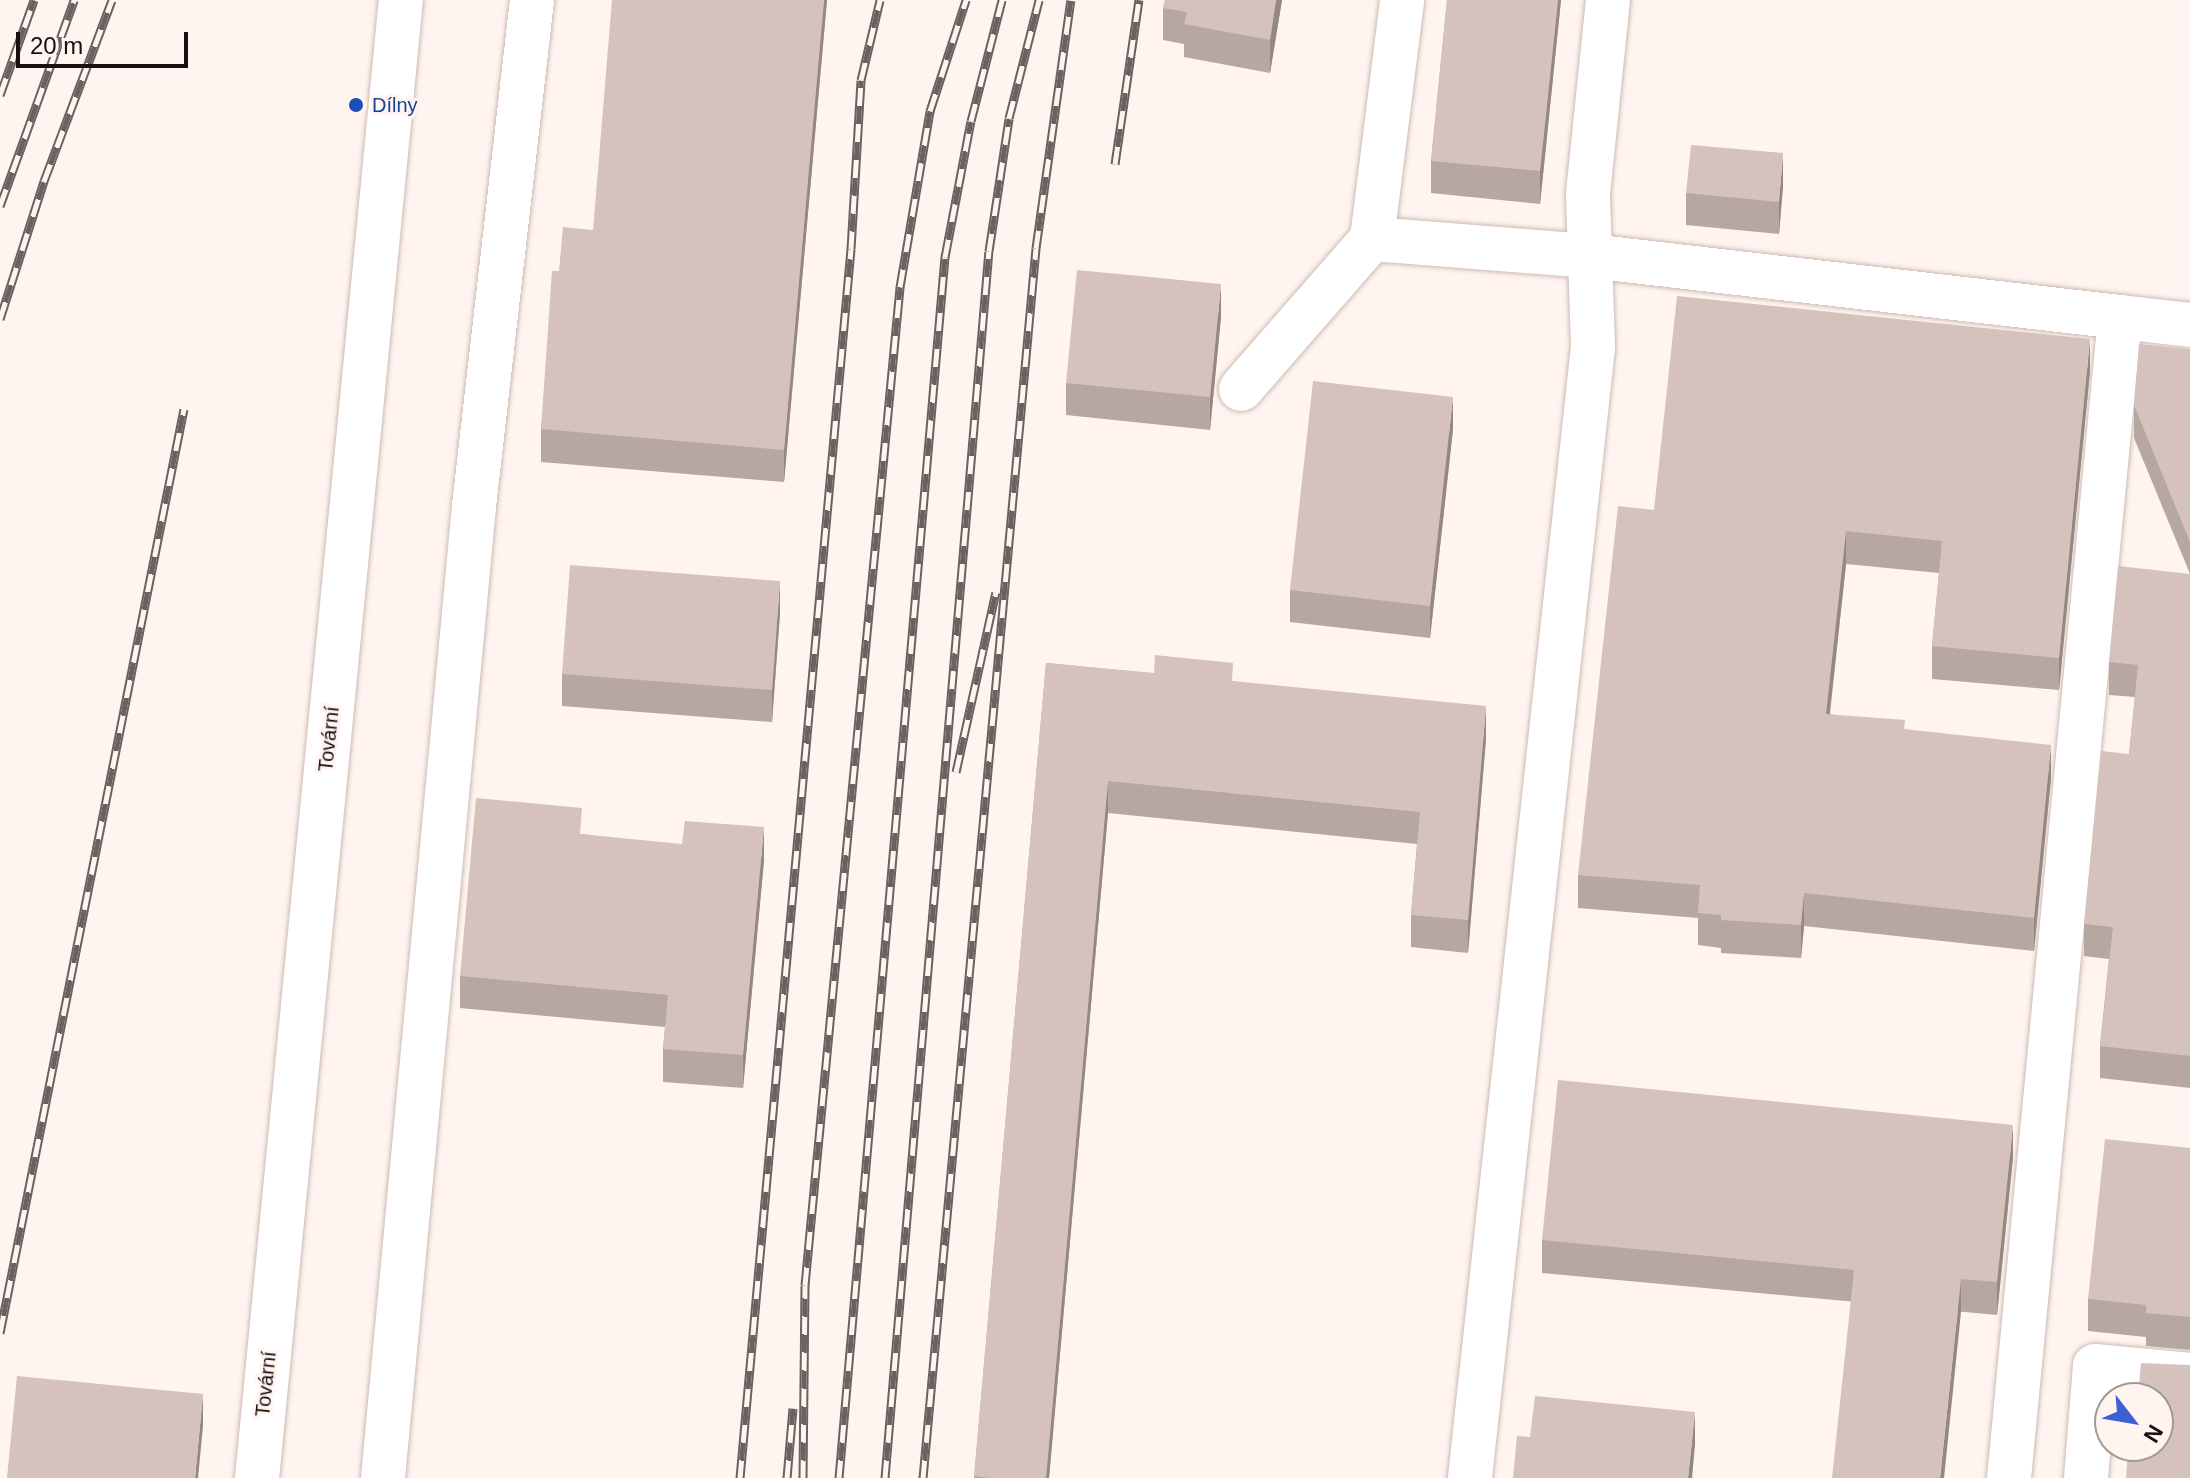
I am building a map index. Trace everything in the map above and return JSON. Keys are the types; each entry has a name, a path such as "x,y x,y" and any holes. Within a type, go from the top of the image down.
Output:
{"street":[{"name":"Tovární","path":"257,1478 401,0"},
{"path":"383,1478 474,506 532,0"},
{"path":"1241,389 1372,239 1402,0"},
{"path":"1470,1478 1593,347 1588,195 1608,0"},
{"path":"1372,239 1590,256 2190,325"},
{"path":"2009,1478 2120,317"},
{"path":"2086,1478 2095,1366 2190,1375"}],"building":[{"path":"612,0 824,0 784,450 541,429 552,271 559,271 563,227 593,230"},
{"path":"1165,0 1276,0 1270,40 1184,24 1187,12 1163,8"},
{"path":"1447,0 1558,0 1540,171 1431,161"},
{"path":"1691,145 1783,153 1779,202 1686,193"},
{"path":"1077,270 1221,284 1210,397 1066,383"},
{"path":"1677,296 2090,339 2059,658 1932,646 1942,541 1846,531 1826,714 1905,720 1904,729 2051,745 2034,918 1804,893 1801,925 1721,920 1721,915 1698,913 1700,885 1578,875 1618,506 1654,510"},
{"path":"2139,344 2190,349 2190,542 2134,405"},
{"path":"1313,381 1453,397 1430,606 1290,590"},
{"path":"570,565 780,581 772,690 562,674"},
{"path":"2118,566 2190,574 2190,1056 2100,1046 2113,927 2084,924 2101,751 2129,754 2138,665 2109,662"},
{"path":"1155,655 1233,663 1232,681 1486,706 1468,920 1411,915 1420,812 1108,781 1046,1478 974,1476 1046,663 1154,673"},
{"path":"476,798 582,808 580,834 682,844 685,821 764,827 743,1055 663,1049 668,995 460,976"},
{"path":"1558,1080 2013,1125 1997,1282 1961,1279 1940,1478 1832,1478 1854,1270 1542,1240"},
{"path":"2105,1139 2190,1148 2190,1317 2146,1313 2146,1305 2088,1299"},
{"path":"2141,1363 2190,1365 2190,1478 2126,1478 2127,1462 2174,1462 2174,1382 2139,1382"},
{"path":"17,1376 203,1394 195,1478 7,1478"},
{"path":"1535,1396 1695,1412 1688,1478 1513,1478 1517,1436 1530,1437"}],"railway":[{"path":"0,95 34,0"},
{"path":"0,206 74,0"},
{"path":"0,319 44,181 112,0"},
{"path":"740,1478 851,249 861,80 880,0"},
{"path":"803,1478 805,1285 900,287 930,111 966,0"},
{"path":"839,1478 945,257 971,121 1002,0"},
{"path":"885,1478 989,251 1009,118 1039,0"},
{"path":"923,1478 1036,248 1071,0"},
{"path":"1115,164 1139,0"},
{"path":"0,1333 184,409"},
{"path":"956,772 996,592"},
{"path":"787,1478 793,1408"}],"place":[{"name":"Dílny","path":"356,105"}]}
